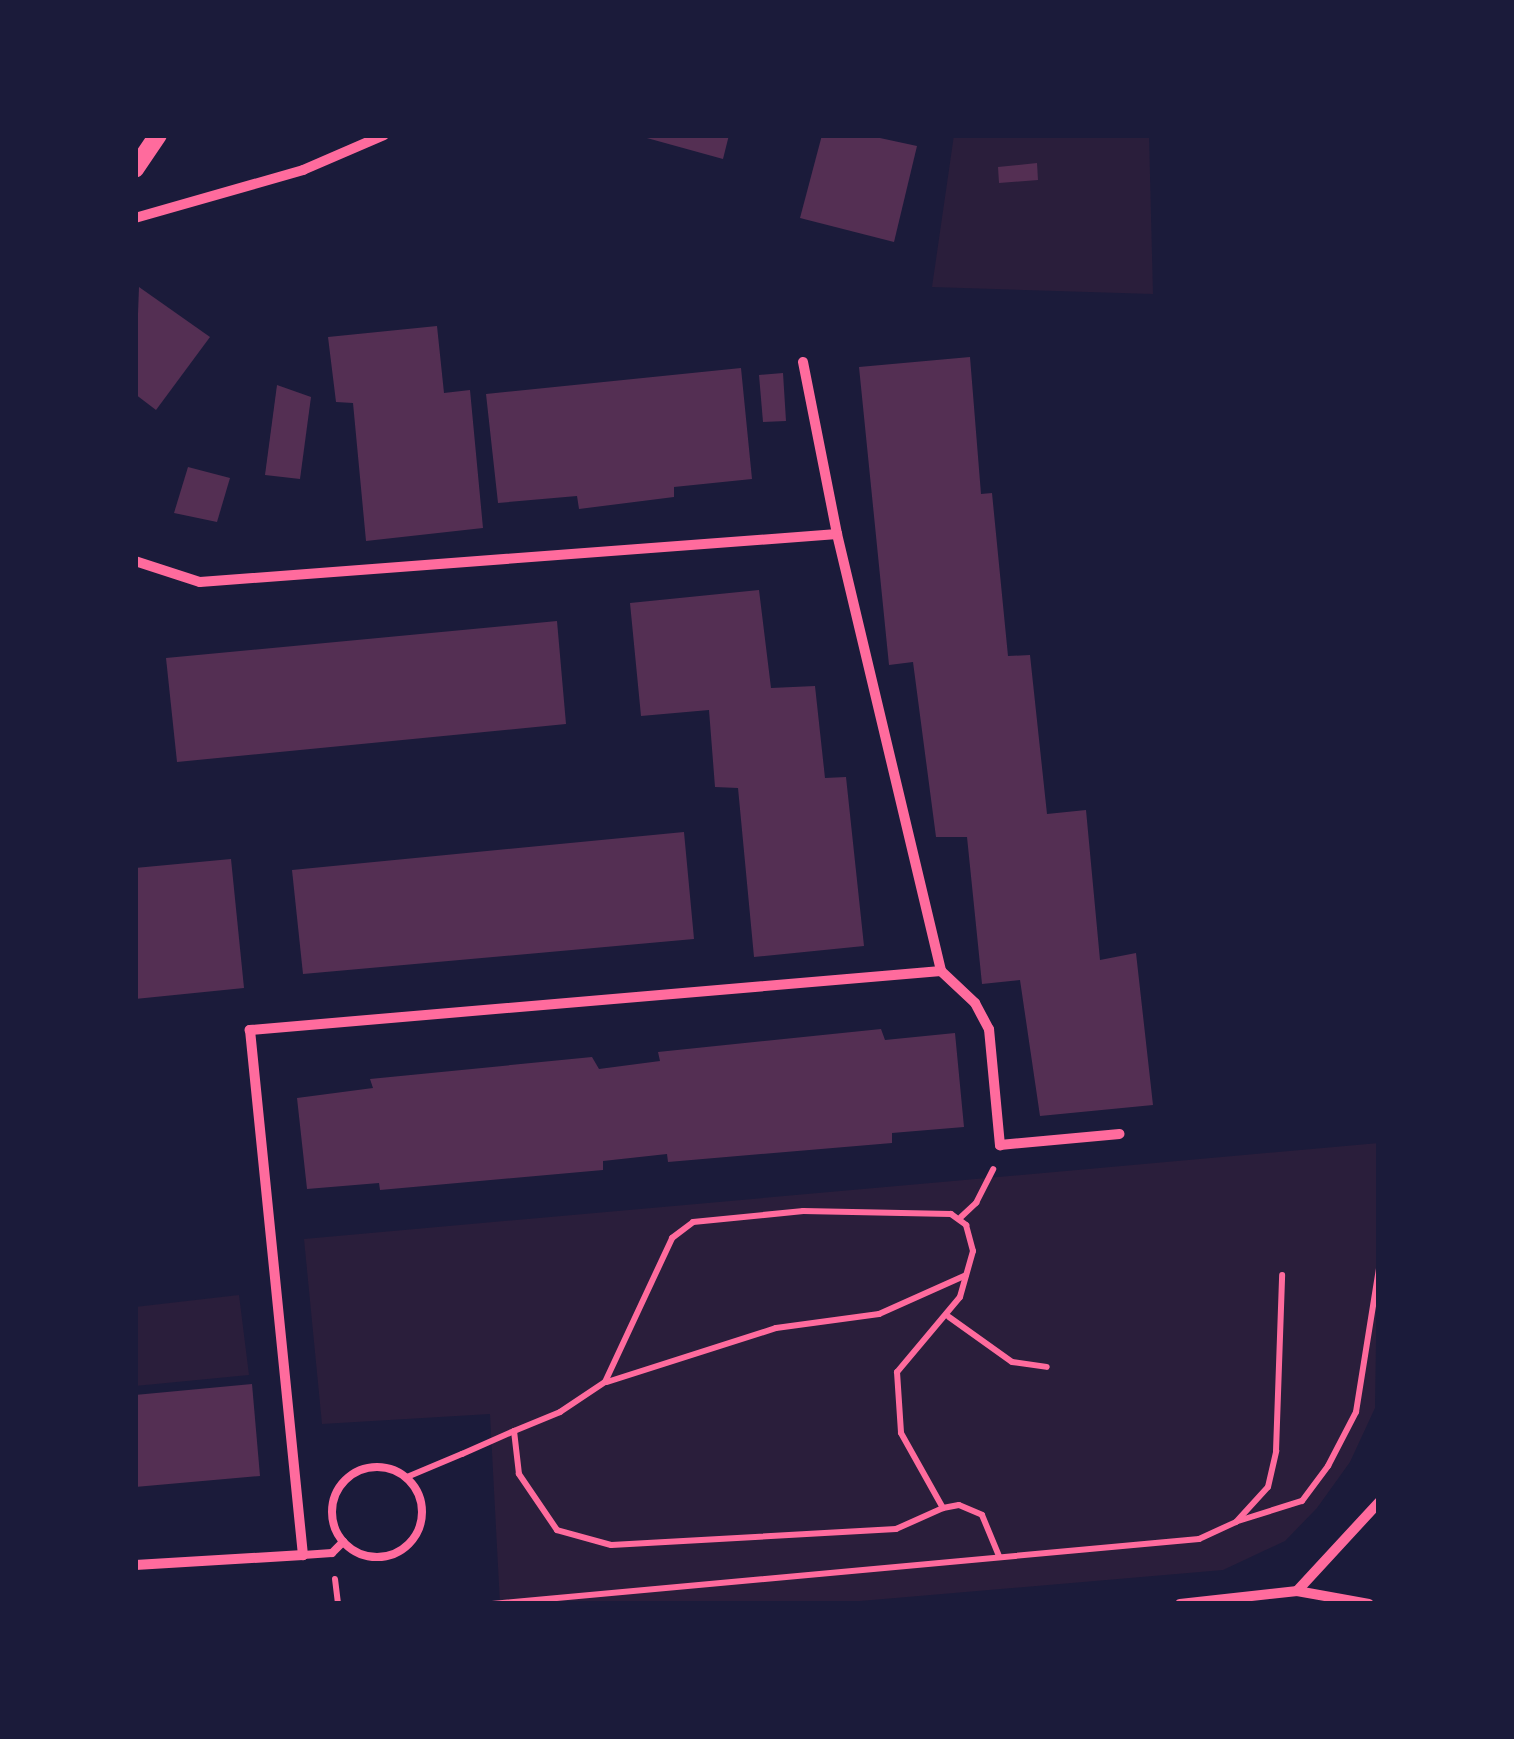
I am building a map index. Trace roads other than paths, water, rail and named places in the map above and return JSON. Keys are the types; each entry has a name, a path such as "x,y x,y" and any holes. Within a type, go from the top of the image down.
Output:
{"street":[{"path":"135,169 158,135"},
{"path":"135,218 303,170 384,135"},
{"path":"803,362 837,534 941,971 975,1003 989,1029 1000,1145 1119,1134"},
{"path":"135,561 200,582 837,534"},
{"path":"135,1565 303,1555 250,1030 941,971"},
{"path":"1297,1591 1379,1502"},
{"path":"1180,1604 1297,1591 1370,1604"}],"lane":[{"path":"383,1466 407,1478 423,1507 412,1542 382,1558 364,1556 343,1542 332,1508 348,1477 383,1466"},
{"path":"303,1555 332,1553 343,1542"}]}
